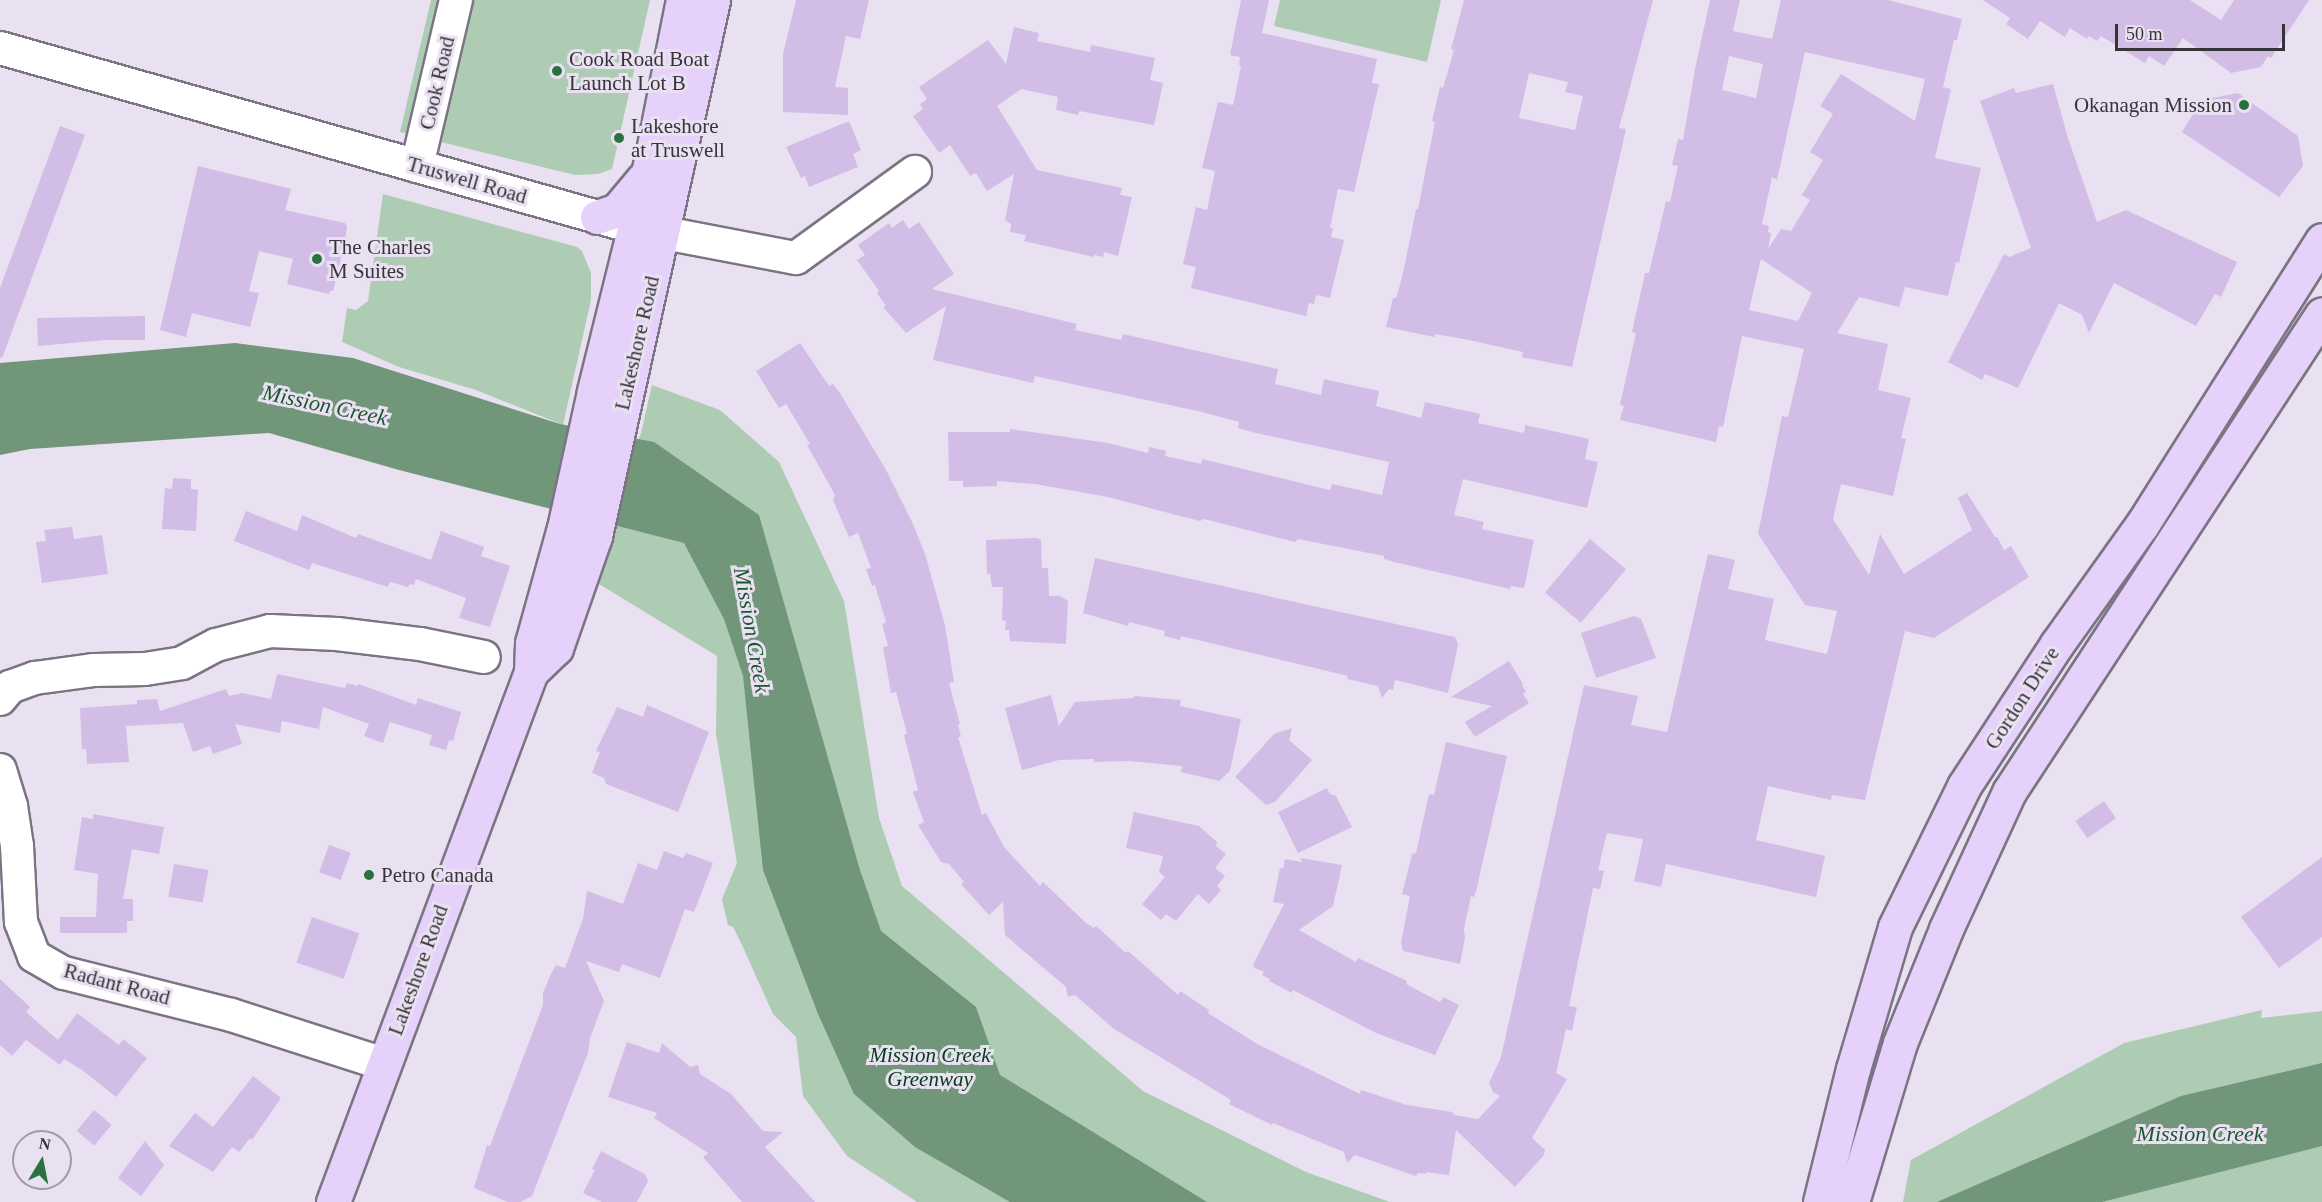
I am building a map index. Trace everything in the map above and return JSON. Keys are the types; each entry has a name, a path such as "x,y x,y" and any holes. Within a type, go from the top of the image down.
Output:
{"main road":[{"name":"Lakeshore Road","path":"333,1202 531,672 532,643 564,528 594,391 648,230 648,172 697,4"},
{"name":"Lakeshore Road","path":"531,672 556,648 595,536 625,398 648,230 697,4"},
{"path":"597,217 617,210 636,191 648,172"},
{"name":"Gordon Drive","path":"1820,1202 1853,1069 1895,927 1964,786 2057,644 2142,525 2322,240"},
{"name":"Gordon Drive","path":"1852,1202 1900,1043 1946,929 2009,792 2322,315"}],"street":[{"name":"Cook Road","path":"417,166 456,0"},
{"name":"Truswell Road","path":"0,48 597,217 648,230 796,258 915,172"},
{"path":"0,699 10,687 35,678 94,670 145,669 182,663 216,645 270,631 361,637 420,644 484,657"},
{"name":"Radant Road","path":"0,770 11,806 17,846 21,922 34,956 64,973 231,1015 384,1064"}],"green space":[{"path":"431,0 650,0 612,169 598,174 575,175 400,132"},
{"path":"1280,0 1441,0 1427,62 1274,26"},
{"path":"383,194 577,247 582,251 591,273 591,300 563,425 476,390 399,367 342,342 347,308 356,310 368,301"},
{"name":"Mission Creek Greenway","path":"652,385 720,410 779,462 844,601 879,818 902,886 1143,1091 1306,1172 1390,1202 917,1202 847,1156 803,1096 796,1037 773,1014 733,927 728,925 722,899 737,863 716,734 717,656 599,584 614,511 641,433"},
{"path":"2262,1010 2261,1018 2322,1011 2322,1202 1903,1202 1911,1160 2124,1043"}],"water":[{"name":"Mission Creek","path":"235,343 353,358 560,424 654,442 759,515 859,867 881,931 976,1007 1000,1075 1207,1202 1010,1202 915,1147 854,1094 818,1014 763,870 743,676 724,619 684,543 399,470 269,433 30,449 0,455 0,363"},
{"name":"Mission Creek","path":"2322,1063 2322,1146 2102,1202 1937,1202 2181,1096"}],"building":[{"path":"796,0 869,0 860,39 846,36 835,87 848,88 848,115 783,112 783,54"},
{"path":"1241,0 1269,0 1262,33 1377,59 1372,83 1379,84 1354,192 1338,189 1330,228 1333,228 1331,237 1344,240 1330,298 1316,295 1314,304 1309,303 1306,316 1191,288 1196,267 1183,264 1196,207 1207,210 1215,171 1202,168 1218,102 1233,105 1241,66 1239,65 1240,57 1230,55"},
{"path":"1464,0 1653,0 1619,128 1626,129 1572,367 1522,357 1523,352 1469,340 1435,334 1434,337 1386,327 1393,298 1396,298 1402,278 1435,122 1432,121 1440,87 1443,88 1454,50 1451,49","holes":["1529,73 1568,82 1565,92 1583,96 1575,130 1519,118"]},
{"path":"1710,0 1740,0 1733,31 1772,39 1781,0 1888,0 1962,19 1957,40 1954,40 1943,87 1951,89 1935,158 1981,168 1959,263 1956,262 1948,296 1905,287 1899,307 1859,297 1837,333 1888,344 1878,390 1911,398 1901,438 1906,439 1893,496 1841,484 1833,519 1869,575 1880,534 1904,574 1972,530 1958,498 1967,493 2004,550 2011,546 2029,577 1934,638 1905,631 1865,800 1832,795 1831,800 1768,786 1756,840 1825,856 1816,897 1666,864 1661,887 1634,881 1643,839 1607,833 1598,870 1604,871 1600,889 1593,888 1569,1006 1577,1007 1572,1031 1566,1029 1556,1073 1567,1079 1532,1138 1545,1150 1544,1155 1515,1187 1456,1130 1449,1175 1426,1172 1425,1174 1418,1173 1416,1176 1355,1155 1347,1163 1344,1152 1273,1123 1272,1125 1229,1104 1231,1100 1114,1029 1075,995 1068,997 1066,987 1005,935 1003,902 989,915 961,884 964,882 949,864 941,862 918,825 924,822 913,792 918,790 904,735 907,734 896,692 891,693 883,647 888,646 882,624 886,622 875,585 872,586 866,569 871,568 858,533 849,537 833,500 835,495 807,445 810,444 786,404 779,408 756,371 800,343 829,386 833,384 840,393 885,468 925,554 945,625 954,682 949,683 960,724 958,725 961,737 958,737 982,815 986,813 1004,847 1040,886 1043,882 1086,923 1094,928 1096,926 1126,953 1128,951 1178,995 1180,991 1209,1010 1208,1013 1259,1045 1360,1094 1361,1090 1407,1105 1452,1112 1454,1115 1478,1119 1500,1096 1493,1092 1489,1083 1501,1057 1584,685 1638,696 1631,725 1667,732 1708,554 1735,560 1728,589 1774,599 1765,640 1827,654 1837,611 1805,605 1758,534 1782,416 1788,417 1804,349 1742,336 1723,427 1719,426 1716,442 1620,420 1624,406 1620,405 1636,333 1632,332 1645,273 1649,273 1666,201 1670,202 1678,166 1672,165 1678,139 1683,140","holes":["1805,52 1925,79 1915,121 1841,74 1820,106 1833,114 1810,152 1823,160 1802,195 1810,200 1791,231 1781,229 1768,249 1771,233 1768,232 1769,226 1762,224 1772,177 1777,180","1729,56 1763,64 1756,98 1722,90","1761,259 1812,293 1798,321 1749,310"]},
{"path":"1983,0 2190,0 2221,20 2234,0 2309,0 2271,58 2268,56 2261,67 2231,73 2183,38 2164,66 2149,56 2145,63 2101,36 2097,41 2089,36 2087,39 2070,28 2065,37 2040,21 2028,39 2006,24 2010,18"},
{"path":"1014,27 1039,33 1037,41 1090,52 1091,45 1155,58 1150,80 1163,83 1154,125 1079,111 1078,115 1056,110 1058,97 1021,89 997,106 1037,170 1122,188 1120,195 1132,197 1118,256 1104,252 1103,257 1094,255 1094,257 1024,241 1026,235 1010,232 1011,224 1005,220 1014,174 987,191 976,173 970,176 950,145 939,153 913,116 923,109 920,104 927,99 919,87 988,40 1006,64"},
{"path":"2053,84 2068,138 2097,222 2126,210 2237,262 2221,297 2215,294 2196,326 2114,283 2089,333 2082,315 2059,303 2018,388 1985,374 1982,380 1948,362 2004,254 2009,257 2031,248 1980,101 2014,88 2016,93"},
{"path":"2238,93 2298,136 2303,166 2279,197 2182,132 2202,100"},
{"path":"849,121 861,150 853,154 858,167 809,187 805,176 801,178 786,147"},
{"path":"60,126 85,135 2,358 0,357 0,288"},
{"path":"198,166 291,189 285,210 345,223 347,227 344,247 333,291 329,294 287,284 293,259 259,251 249,291 259,293 250,327 192,313 186,337 160,330"},
{"path":"903,220 909,229 919,222 954,274 932,289 1077,324 1075,330 1121,340 1123,334 1278,369 1275,384 1321,395 1324,379 1379,391 1376,406 1421,418 1425,402 1480,414 1478,423 1524,433 1525,425 1589,439 1585,459 1598,462 1587,508 1463,479 1454,515 1484,522 1482,529 1534,540 1524,588 1511,586 1510,589 1394,562 1384,559 1384,556 1298,539 1295,542 1204,519 1200,521 1108,497 1035,484 997,481 997,486 963,487 963,481 949,481 948,432 1010,432 1010,429 1108,443 1148,453 1149,447 1166,451 1165,456 1201,464 1202,459 1330,490 1332,484 1382,495 1389,462 1252,432 1238,428 1239,422 1202,412 1035,376 1033,383 933,360 946,306 906,333 883,307 886,306 877,293 879,291 857,260 865,255 858,245 889,223 892,228"},
{"path":"145,316 145,340 105,340 38,346 37,318"},
{"path":"173,478 191,479 191,489 198,490 196,531 162,529 165,488 172,489"},
{"path":"246,511 297,531 302,515 356,538 358,534 431,560 441,531 484,547 481,556 510,566 490,627 459,618 466,598 416,579 414,585 410,584 408,587 390,582 388,587 312,563 309,570 234,541"},
{"path":"72,527 74,539 102,535 108,574 42,583 36,542 46,541 44,530"},
{"path":"1037,538 1041,540 1042,568 1048,568 1049,596 1060,596 1068,601 1066,644 1010,641 1009,630 1005,630 1006,621 1002,620 1003,587 992,587 990,574 987,574 986,540"},
{"path":"1590,539 1626,569 1581,623 1545,593"},
{"path":"1095,558 1455,637 1458,644 1448,693 1395,680 1393,690 1389,689 1382,698 1378,686 1347,679 1348,676 1181,636 1180,640 1164,636 1165,631 1129,622 1128,626 1083,613"},
{"path":"1634,616 1641,619 1656,658 1596,678 1581,633"},
{"path":"1509,661 1523,684 1526,692 1523,694 1529,703 1475,737 1465,722 1492,706 1451,697"},
{"path":"277,674 345,688 347,683 357,686 359,684 416,705 418,698 461,712 453,741 449,740 446,750 429,745 432,735 390,722 383,743 364,736 369,724 323,707 319,729 282,721 280,733 235,724 242,744 213,754 210,746 193,752 183,723 126,726 129,762 87,764 86,749 82,749 80,708 137,704 137,700 157,699 160,711 226,689 229,696 242,693 271,699"},
{"path":"1051,695 1059,726 1075,702 1134,698 1134,696 1181,700 1180,706 1241,719 1230,771 1219,781 1181,772 1182,766 1129,761 1094,762 1094,759 1059,760 1022,770 1005,708"},
{"path":"647,705 709,732 678,812 606,784 604,778 592,773 600,752 596,751 617,707 643,717"},
{"path":"1292,728 1289,740 1312,760 1275,802 1266,805 1235,777 1274,734"},
{"path":"1446,742 1507,756 1476,891 1474,897 1471,896 1460,964 1403,951 1401,943 1410,896 1402,894 1412,854 1416,853 1429,794 1434,795"},
{"path":"1327,788 1330,794 1336,796 1352,827 1298,853 1278,812"},
{"path":"2104,801 2116,818 2087,838 2075,821"},
{"path":"1134,812 1199,826 1217,842 1216,846 1226,854 1215,868 1225,876 1217,886 1221,890 1209,904 1198,894 1176,921 1166,914 1161,920 1142,904 1165,877 1159,872 1163,856 1126,848"},
{"path":"93,814 164,827 159,854 132,849 123,899 133,899 133,921 127,921 127,933 60,933 60,917 96,917 98,874 74,870 82,817 93,819"},
{"path":"329,845 351,853 341,880 319,872"},
{"path":"664,851 683,858 686,853 713,863 694,912 685,909 660,978 622,964 619,972 586,961 604,1001 590,1038 588,1053 532,1196 520,1202 508,1202 474,1188 487,1145 490,1146 543,1005 543,993 556,965 565,968 583,919 587,891 623,904 638,863 657,870"},
{"path":"2322,857 2322,937 2279,968 2241,917"},
{"path":"1300,858 1342,865 1333,906 1299,930 1356,962 1358,958 1407,981 1406,984 1440,1002 1443,997 1459,1005 1435,1055 1376,1033 1293,990 1292,993 1269,981 1270,979 1262,975 1264,972 1255,968 1253,965 1284,904 1273,902 1280,868 1283,869 1285,859 1302,862"},
{"path":"174,864 208,870 203,903 168,896"},
{"path":"312,917 359,933 344,979 296,962"},
{"path":"0,979 30,1007 26,1012 58,1040 77,1013 119,1045 123,1039 147,1058 116,1097 82,1070 64,1059 60,1065 26,1040 12,1056 0,1045"},
{"path":"627,1042 659,1053 662,1043 690,1067 698,1065 700,1074 731,1094 763,1131 783,1132 765,1147 815,1202 742,1202 703,1157 708,1153 654,1118 657,1113 608,1097"},
{"path":"253,1076 281,1098 252,1140 250,1138 239,1152 232,1147 213,1172 169,1146 195,1113 213,1127"},
{"path":"94,1110 112,1125 94,1145 77,1131"},
{"path":"145,1141 164,1165 141,1196 118,1178"},
{"path":"601,1151 645,1174 648,1181 637,1202 602,1202 583,1193 595,1170 592,1169"}],"place":[{"name":"Cook Road Boat Launch Lot B","path":"557,71"},
{"name":"Okanagan Mission","path":"2244,105"},
{"name":"Lakeshore at Truswell","path":"619,138"},
{"name":"The Charles M Suites","path":"317,259"},
{"name":"Petro Canada","path":"369,875"}]}
